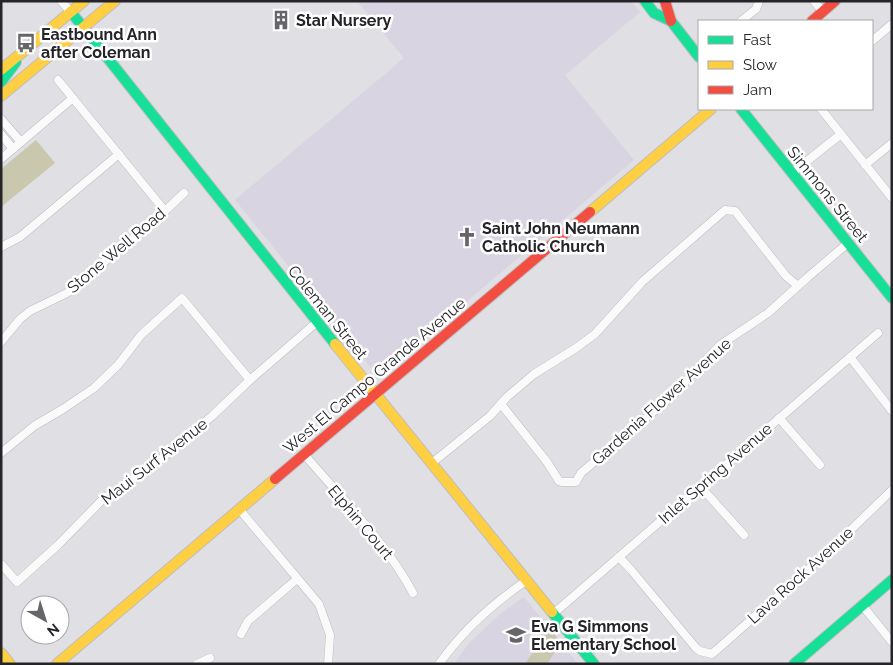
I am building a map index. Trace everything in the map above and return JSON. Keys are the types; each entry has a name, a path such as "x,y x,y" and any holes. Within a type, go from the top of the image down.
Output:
{"street":[{"name":"Coleman Street","path":"61,1 317,322 594,664"},
{"path":"1,70 84,1"},
{"path":"1,96 115,1"},
{"path":"645,1 654,13 671,21"},
{"path":"665,1 671,21 698,56"},
{"path":"742,20 756,9 758,1"},
{"path":"814,1 823,12"},
{"path":"813,20 835,1"},
{"path":"873,40 892,24"},
{"path":"1,82 24,51"},
{"path":"58,80 165,211"},
{"path":"1,158 73,98"},
{"name":"West El Campo Grande Avenue","path":"57,664 710,110"},
{"name":"Simmons Street","path":"742,110 892,298"},
{"path":"821,110 892,198"},
{"path":"1,120 21,142"},
{"path":"1,134 13,149"},
{"path":"792,173 841,134"},
{"path":"866,165 892,143"},
{"path":"1,247 20,237 119,154"},
{"name":"Stone Well Road","path":"1,342 20,319 30,311 67,293 184,193"},
{"path":"432,463 490,416 534,374 595,334 642,282 725,210 735,212 786,276 798,286"},
{"name":"Gardenia Flower Avenue","path":"501,404 548,462 559,481 576,482 582,473 672,396 720,345 768,313 848,243"},
{"path":"1,453 34,426 94,388 118,365 141,334 182,298 250,380"},
{"name":"Maui Surf Avenue","path":"1,564 17,582 58,545 104,498 156,464 317,322"},
{"name":"Inlet Spring Avenue","path":"554,614 878,333"},
{"path":"850,357 892,411"},
{"path":"779,418 820,465"},
{"name":"Elphin Court","path":"304,454 381,545 402,573 413,593"},
{"path":"700,486 744,535"},
{"name":"Lava Rock Avenue","path":"619,557 696,648 705,653 712,654 829,551 892,490"},
{"path":"239,509 318,604 330,635 328,664"},
{"path":"241,634 248,621 297,579"},
{"path":"794,664 892,580"},
{"path":"439,664 461,636 477,620 504,596 526,581"},
{"path":"862,605 892,642"},
{"path":"1,653 10,664"},
{"path":"197,664 210,658"}],"shaded area":[{"path":"357,1 631,1 640,12 565,75 634,160 380,375 376,374 235,200 404,58"},
{"path":"36,140 55,163 1,207 1,169"},
{"name":"Eva G Simmons Elementary School","path":"524,597 578,664 454,664 469,643 499,615"},
{"path":"549,628 561,642 547,664 525,664"}],"traffic: fast":[{"path":"645,1 654,13 671,21 698,56"},
{"path":"71,12 335,344"},
{"path":"1,82 16,62"},
{"path":"742,110 892,298"},
{"path":"794,664 892,580"},
{"path":"552,612 594,664"}],"traffic: slow":[{"path":"1,70 84,1"},
{"path":"1,96 115,1"},
{"path":"590,212 710,110"},
{"path":"335,344 552,612"},
{"path":"57,664 275,479"},
{"path":"1,653 10,664"}],"traffic: jam":[{"path":"665,1 671,21"},
{"path":"813,20 835,1"},
{"path":"275,479 590,212"}],"place":[{"name":"Star Nursery","path":"281,20"},
{"name":"Eastbound Ann after Coleman","path":"26,43"},
{"name":"Saint John Neumann Catholic Church","path":"467,237"},
{"name":"Eva G Simmons Elementary School","path":"516,635"}]}
